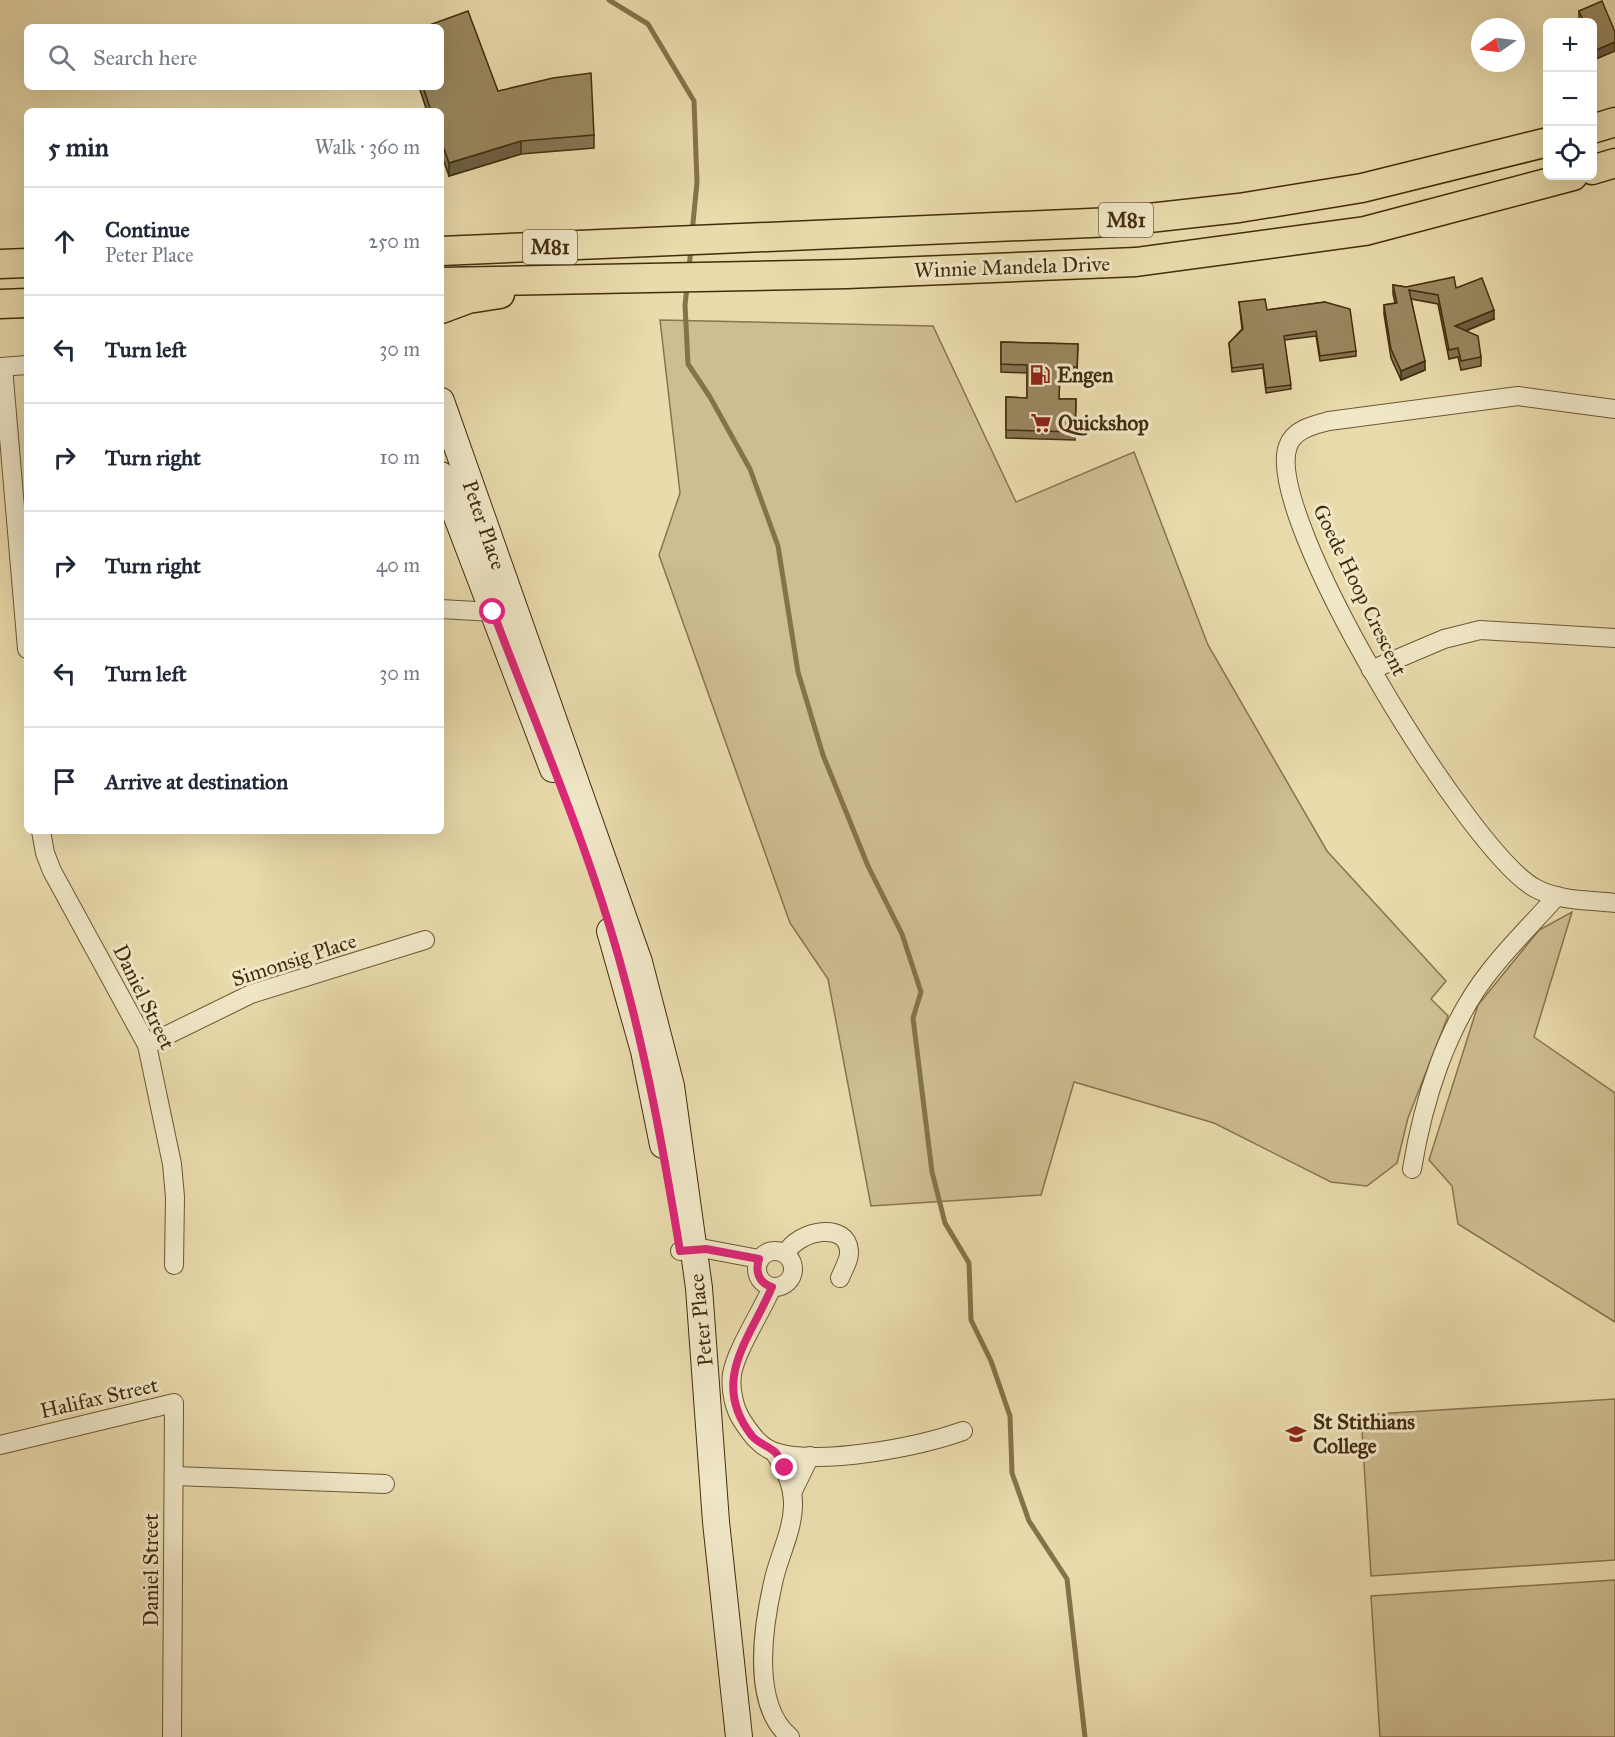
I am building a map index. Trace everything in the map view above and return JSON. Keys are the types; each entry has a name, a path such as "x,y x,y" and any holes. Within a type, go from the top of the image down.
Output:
{"main road":[{"path":"1597,128 1615,122"},
{"name":"Winnie Mandela Drive","path":"444,251 1113,222 1239,208 1362,188 1543,143"},
{"path":"1597,169 1615,163"},
{"name":"Winnie Mandela Drive","path":"444,282 501,278 660,279 847,274 1136,262 1365,231 1558,180"},
{"path":"0,264 24,263"},
{"path":"444,308 468,299 582,279"},
{"path":"0,304 24,303"},
{"name":"Peter Place","path":"444,411 502,608"},
{"name":"Peter Place","path":"444,482 502,608 639,962 671,1086 677,1186 739,1737"},
{"name":"Peter Place","path":"686,1250 729,1737"}],"street":[{"path":"24,365 2,367 24,615"},
{"name":"Goede Hoop Crescent","path":"1615,409 1512,396 1329,421 1304,429 1294,436 1288,445 1286,470 1299,522 1371,670 1462,809 1501,858 1536,889 1557,896 1615,903"},
{"path":"444,609 502,608"},
{"path":"1371,670 1444,639 1480,630 1615,638"},
{"name":"Daniel Street","path":"42,834 45,853 52,870 147,1045 172,1164 175,1197 174,1265"},
{"path":"1412,1169 1418,1132 1428,1101 1465,1007 1490,971 1557,896"},
{"name":"Simonsig Place","path":"147,1045 251,994 425,940"},
{"path":"786,1253 794,1241 807,1234 826,1232 841,1236 847,1242 850,1254 840,1278"},
{"path":"686,1250 759,1259 771,1251 786,1253"},
{"path":"759,1259 757,1268 764,1284 772,1287 782,1286 792,1276 794,1266 786,1253"},
{"path":"772,1287 740,1350 732,1373 732,1394 740,1417 754,1438 774,1452 785,1468 792,1493 792,1518 773,1582 765,1630 763,1664 771,1711 790,1737"},
{"name":"Daniel Street","path":"172,1737 174,1403"},
{"name":"Halifax Street","path":"0,1445 174,1403"},
{"path":"774,1452 810,1456 908,1448 963,1431"},
{"path":"792,1493 810,1456"},
{"path":"174,1476 385,1484"}],"shaded area":[{"path":"660,320 933,326 1016,502 1134,452 1208,645 1327,851 1446,981 1431,999 1448,1016 1408,1118 1397,1163 1367,1186 1331,1182 1214,1123 1074,1082 1041,1195 871,1206 828,979 790,923 659,555 680,493"},
{"path":"1572,912 1534,1037 1615,1093 1615,1322 1458,1224 1452,1186 1429,1160 1478,1005 1539,930"},
{"path":"1615,1399 1615,1560 1371,1576 1361,1415"},
{"path":"1615,1580 1615,1737 1380,1737 1371,1596"}],"building":[{"path":"1602,1 1615,32 1615,42 1597,50 1597,18 1582,18 1579,11"},
{"path":"468,11 498,91 553,78 591,73 594,135 521,141 449,163 444,149 444,108 430,108 424,90 444,90 444,24 432,24"},
{"path":"1454,277 1456,288 1482,278 1494,310 1455,326 1478,336 1481,357 1461,361 1458,348 1449,350 1438,295 1409,290 1425,361 1401,371 1391,349 1384,305 1397,303 1393,285 1406,287"},
{"path":"1265,299 1267,310 1325,302 1350,309 1356,351 1320,356 1316,331 1284,336 1291,385 1266,388 1263,364 1232,368 1229,343 1243,329 1239,302"},
{"path":"1001,342 1078,344 1077,367 1060,367 1059,399 1076,399 1075,432 1006,430 1006,397 1027,398 1027,365 1001,364"}],"waterway":[{"path":"609,0 648,24 694,101 697,182 692,233"},
{"path":"689,268 691,248"},
{"path":"687,287 685,305 688,364 710,397 750,469 778,546 798,672 823,755 868,866 902,934 921,992 913,1018 932,1172 945,1223 969,1263 971,1320 991,1361 1010,1416 1012,1473 1029,1521 1067,1579 1085,1737"}],"place":[{"name":"Engen","path":"1040,375"},
{"name":"Quickshop","path":"1041,423"},
{"name":"St Stithians College","path":"1296,1434"}],"route":[{"path":"493,612 585,851 620,961 644,1051 660,1124 680,1251 706,1249 759,1259 757,1268 759,1277 764,1284 772,1287 759,1318 740,1350 732,1373 732,1394 740,1417 754,1438 774,1452 785,1468"}]}
